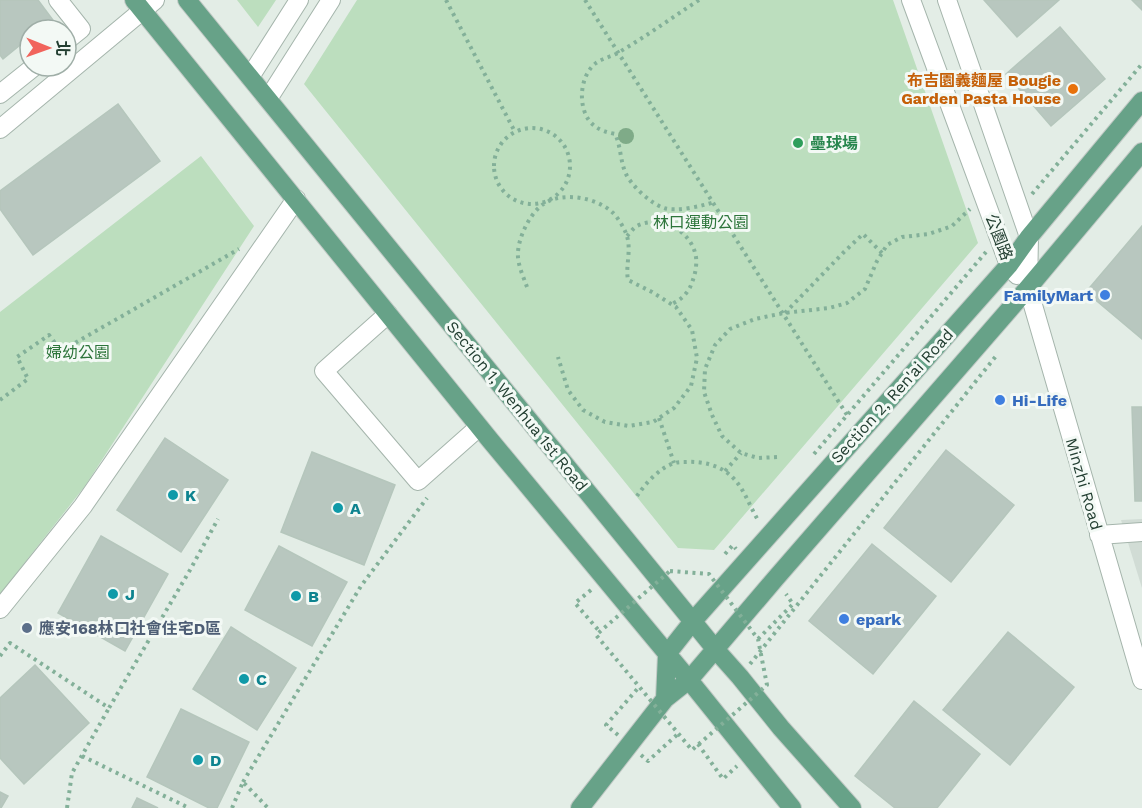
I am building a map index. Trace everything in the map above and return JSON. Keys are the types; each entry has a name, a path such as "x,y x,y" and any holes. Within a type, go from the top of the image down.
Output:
{"main road":[{"name":"Section 1, Wenhua 1st Road","path":"187,0 716,650 852,808"},
{"path":"144,3 388,314 792,808"},
{"name":"Section 2, Ren'ai Road","path":"667,654 693,621 1009,265 1029,237 1142,100"},
{"name":"Section 2, Ren'ai Road","path":"580,808 665,699 689,680 716,650 1142,152"},
{"path":"665,699 667,654"}],"street":[{"path":"58,0 72,18"},
{"path":"250,77 299,0"},
{"path":"268,99 331,0"},
{"name":"公園路","path":"911,0 1009,265 1028,288"},
{"name":"公園路","path":"947,0 1029,237 1028,288"},
{"path":"3,121 94,52 144,3"},
{"path":"0,94 20,78"},
{"path":"971,160 998,149"},
{"path":"0,609 84,506 296,199"},
{"name":"Minzhi Road","path":"1028,288 1142,680"},
{"path":"388,314 324,370 418,481 479,427"},
{"path":"1099,535 1142,532"}],"path":[{"path":"446,0 515,132"},
{"path":"585,0 847,415"},
{"path":"699,0 619,52 595,63 583,82 582,95 584,110 592,124 602,131 615,134 626,174 635,186 651,200 665,209 700,207 714,202"},
{"path":"1019,210 1142,64"},
{"path":"527,287 518,253 522,232 539,207 547,202 557,195 566,182 570,168 567,153 559,140 546,131 530,128 515,132 503,141 496,154 494,168 497,182 505,193 517,201 538,205 547,202 558,198 572,197 593,200 612,212 627,236 628,280 676,307 692,330 697,358 691,386 674,408 653,422 629,426 605,422 583,410 568,390 558,357"},
{"path":"777,456 758,458 741,453 722,436 704,392 705,369 715,345 730,329 755,319 829,309 847,303 865,289 887,245 902,237 929,234 952,226 984,197"},
{"path":"663,223 665,209"},
{"path":"627,236 635,227 648,223 663,223 677,229 688,240 696,255 696,273 689,290 671,304"},
{"path":"784,314 864,234 882,253"},
{"path":"810,459 999,237"},
{"path":"0,399 28,379 17,357 48,335 61,351 248,244"},
{"path":"740,676 998,353"},
{"path":"659,418 674,463"},
{"path":"725,471 741,453"},
{"path":"637,496 658,472 674,463 696,461 725,471 735,481 758,520 765,512"},
{"path":"232,808 243,782 361,586 426,498 434,491"},
{"path":"67,808 72,773 218,519"},
{"path":"727,556 735,547"},
{"path":"670,571 709,574 758,639 767,685 692,750 596,635 600,632 670,571"},
{"path":"705,582 712,574"},
{"path":"575,603 600,632"},
{"path":"758,639 794,604"},
{"path":"0,656 10,643 109,708"},
{"path":"606,725 639,687"},
{"path":"648,761 678,734"},
{"path":"698,744 723,779"},
{"path":"82,756 189,808"},
{"path":"243,782 268,808"}],"shaded area":[{"path":"1142,519 1142,588 1121,520"}],"green space":[{"path":"237,0 276,0 258,27"},
{"name":"林口運動公園","path":"357,0 893,0 978,243 714,550 678,548 304,84"},
{"name":"婦幼公園","path":"201,156 254,226 85,486 0,594 0,312"}],"building":[{"path":"0,0 38,0 52,18 18,18 18,47 3,59 0,55"},
{"path":"984,0 1059,0 1017,37"},
{"path":"1132,0 1142,0 1142,10"},
{"path":"1060,27 1105,79 1051,126 1006,74"},
{"path":"118,104 160,161 33,255 0,209 0,191"},
{"path":"1142,226 1142,339 1086,292"},
{"path":"1132,407 1142,407 1142,501 1135,501"},
{"name":"K","path":"165,438 228,480 181,552 117,510"},
{"path":"946,450 1014,505 951,582 884,528"},
{"name":"A","path":"312,452 395,485 364,565 281,532"},
{"name":"J","path":"101,536 168,574 125,651 58,613"},
{"path":"872,544 936,596 873,674 809,621"},
{"name":"B","path":"279,546 347,582 312,646 245,610"},
{"name":"C","path":"231,627 296,668 257,730 193,689"},
{"path":"1008,632 1074,687 1010,765 943,710"},
{"path":"35,665 89,723 24,784 0,758 0,698"},
{"path":"914,701 980,754 937,808 895,808 855,776"},
{"name":"D","path":"181,709 249,742 217,808 209,808 147,777"},
{"path":"0,792 8,796 1,808 0,808"},
{"path":"137,798 158,808 132,808"}],"place":[{"name":"布吉園義麵屋 Bougie Garden Pasta House","path":"1073,89"},
{"name":"壘球場","path":"798,143"},
{"name":"FamilyMart","path":"1105,295"},
{"name":"Hi-Life","path":"1000,400"},
{"name":"K","path":"173,495"},
{"name":"A","path":"338,508"},
{"name":"J","path":"113,594"},
{"name":"B","path":"296,596"},
{"name":"epark","path":"844,619"},
{"name":"應安168林口社會住宅D區","path":"27,628"},
{"name":"C","path":"244,679"},
{"name":"D","path":"198,760"}]}
